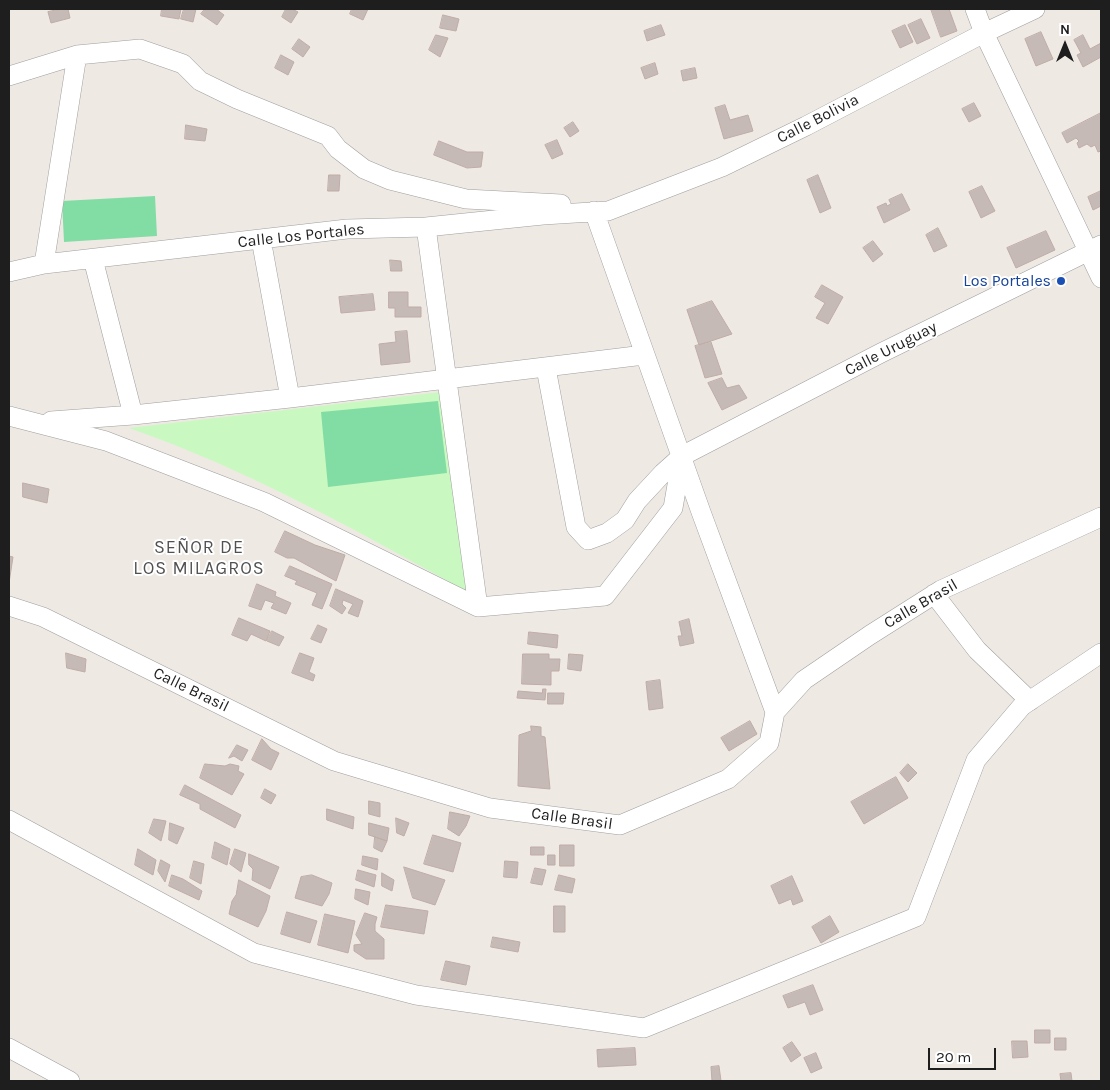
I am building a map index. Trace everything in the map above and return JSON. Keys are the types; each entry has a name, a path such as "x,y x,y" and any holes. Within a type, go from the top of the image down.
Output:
{"street":[{"path":"976,9 984,33 1095,248 1101,278"},
{"name":"Calle Bolivia","path":"594,211 608,212 722,167 806,126 984,33 1035,9"},
{"path":"9,76 77,56 140,49 183,64 200,81 237,99 328,136 338,150 364,169 390,180 466,199 559,203 594,211 644,354 776,712"},
{"path":"44,264 77,56"},
{"name":"Calle Los Portales","path":"9,272 44,264 347,229 426,227 594,211"},
{"path":"426,227 478,607"},
{"path":"261,239 290,398"},
{"name":"Calle Uruguay","path":"546,368 576,527 588,540 607,533 624,520 637,501 656,480 682,456 881,353 1095,248"},
{"path":"93,259 133,415"},
{"path":"35,422 133,415 290,398 447,378 546,368 644,354"},
{"path":"9,416 106,441 264,502 478,607 605,596 673,508 682,456"},
{"name":"Calle Brasil","path":"9,606 43,617 334,761 490,808 620,825 728,780 769,743 776,712 804,680 870,635 934,594 1101,516"},
{"path":"934,594 977,650 1030,702"},
{"path":"9,820 254,953 416,994 644,1028 916,916 976,760 1022,706 1101,653"},
{"path":"9,1048 70,1081"}],"green space":[{"path":"155,196 157,236 64,242 62,201"},
{"path":"441,392 466,591 301,502 216,462 129,428"},
{"path":"438,401 447,473 328,487 321,412"}],"building":[{"path":"68,9 70,18 51,23 48,12"},
{"path":"162,9 181,9 179,19 161,16"},
{"path":"184,9 196,9 193,22 181,19"},
{"path":"205,9 216,9 224,15 217,25 201,14"},
{"path":"286,9 298,12 291,23 282,17"},
{"path":"352,9 368,9 363,20 350,14"},
{"path":"931,9 949,9 957,31 941,37"},
{"path":"443,15 459,19 456,31 440,28"},
{"path":"921,19 930,38 917,44 908,25"},
{"path":"661,25 665,35 647,41 644,31"},
{"path":"905,25 913,42 900,48 892,31"},
{"path":"1041,32 1053,59 1036,66 1025,39"},
{"path":"436,35 448,38 440,57 429,50"},
{"path":"1083,35 1090,49 1101,43 1101,57 1083,67 1077,55 1081,53 1074,40"},
{"path":"299,39 310,47 303,57 292,49"},
{"path":"281,55 294,62 288,75 275,68"},
{"path":"655,63 658,74 645,79 641,68"},
{"path":"695,68 697,78 683,81 681,71"},
{"path":"974,103 981,116 969,122 962,109"},
{"path":"725,105 730,120 748,115 753,131 724,139 715,108"},
{"path":"1101,113 1101,151 1098,152 1095,145 1091,147 1087,144 1079,148 1077,143 1079,141 1076,138 1067,143 1062,133"},
{"path":"573,122 579,131 570,137 564,128"},
{"path":"186,125 207,129 205,141 185,139"},
{"path":"557,140 563,154 552,159 545,145"},
{"path":"439,141 467,152 483,152 481,167 467,168 434,155"},
{"path":"329,175 340,175 339,191 328,191"},
{"path":"818,175 831,208 820,213 807,180"},
{"path":"982,186 995,211 981,218 969,192"},
{"path":"1101,191 1101,206 1093,210 1088,197"},
{"path":"902,194 910,210 884,223 877,207 886,203 887,206 891,204 889,200"},
{"path":"938,228 947,246 934,252 926,235"},
{"path":"1046,231 1055,250 1016,268 1007,248"},
{"path":"873,241 883,254 873,262 863,248"},
{"path":"390,260 401,261 402,271 391,271"},
{"path":"822,285 843,297 828,324 816,318 825,303 815,297"},
{"path":"389,292 408,292 408,307 421,307 421,317 395,317 395,308 389,308"},
{"path":"373,294 375,310 341,313 339,297"},
{"path":"712,301 732,334 699,345 687,310"},
{"path":"407,331 410,362 381,365 379,344 396,342 395,332"},
{"path":"711,342 722,374 705,378 695,346"},
{"path":"722,378 727,388 739,385 747,398 722,410 708,383"},
{"path":"23,483 49,489 47,503 23,497"},
{"path":"285,531 315,545 345,555 336,581 294,558 287,558 275,552"},
{"path":"9,556 13,557 9,583"},
{"path":"290,566 332,584 322,609 312,605 317,593 295,584 297,581 285,576"},
{"path":"257,584 276,592 275,596 291,603 286,614 271,608 274,603 265,600 261,610 249,606"},
{"path":"336,589 363,601 358,617 348,613 353,604 343,600 342,604 346,608 342,614 330,606"},
{"path":"239,618 270,631 266,641 251,634 247,641 232,635"},
{"path":"689,619 694,643 680,646 678,636 682,636 679,622"},
{"path":"318,625 327,629 321,643 311,639"},
{"path":"272,631 284,637 279,646 267,641"},
{"path":"529,632 558,635 557,648 528,644"},
{"path":"66,653 86,659 85,672 67,668"},
{"path":"300,653 314,658 309,672 315,675 313,681 292,673"},
{"path":"523,654 549,654 549,659 560,659 559,671 551,671 551,685 522,684"},
{"path":"569,654 583,655 581,671 568,669"},
{"path":"660,680 663,708 649,710 646,682"},
{"path":"543,689 546,689 545,700 517,698 518,691 542,693"},
{"path":"548,693 564,693 563,704 548,704"},
{"path":"750,721 757,734 729,751 721,738"},
{"path":"531,726 541,727 541,736 545,737 550,789 518,786 519,735 531,731"},
{"path":"262,739 271,749 279,753 271,770 252,760"},
{"path":"237,745 248,750 242,761 234,756 229,758"},
{"path":"205,764 239,766 238,771 244,774 232,795 200,778"},
{"path":"908,764 917,773 908,782 900,773"},
{"path":"896,777 908,798 864,824 851,802"},
{"path":"185,785 241,815 235,828 200,809 200,804 180,795"},
{"path":"265,789 276,795 271,804 261,798"},
{"path":"369,801 380,803 380,817 369,814"},
{"path":"327,809 354,817 353,829 327,820"},
{"path":"450,812 470,816 459,836 448,829"},
{"path":"396,818 409,823 404,836 397,833"},
{"path":"154,819 166,821 161,841 149,833"},
{"path":"170,823 184,828 177,844 169,840"},
{"path":"369,823 389,828 387,841 369,835"},
{"path":"433,835 461,843 453,872 424,864"},
{"path":"375,837 387,841 382,852 374,848"},
{"path":"215,842 230,849 227,865 212,858"},
{"path":"560,845 574,845 574,866 560,866"},
{"path":"531,847 544,847 544,855 531,855"},
{"path":"138,849 156,860 153,875 135,865"},
{"path":"235,849 246,853 241,872 230,864"},
{"path":"249,854 279,867 270,889 252,880 253,869 249,865"},
{"path":"548,855 555,855 555,865 548,865"},
{"path":"363,856 378,859 377,870 362,865"},
{"path":"161,860 170,865 165,882 158,871"},
{"path":"194,861 204,864 201,884 190,878"},
{"path":"505,861 518,862 517,878 504,877"},
{"path":"404,867 445,880 435,905 413,898"},
{"path":"535,868 546,870 542,885 531,883"},
{"path":"358,870 376,875 374,887 356,880"},
{"path":"382,873 394,880 392,891 382,886"},
{"path":"172,875 183,879 202,891 199,900 169,886"},
{"path":"312,875 332,883 329,894 322,906 295,898 301,877"},
{"path":"559,875 575,879 572,893 555,890"},
{"path":"792,876 803,901 793,905 791,899 779,904 771,886"},
{"path":"239,880 270,896 266,911 258,927 229,914"},
{"path":"356,889 370,892 368,905 355,899"},
{"path":"386,905 428,911 424,934 381,927"},
{"path":"554,906 565,906 565,932 554,932"},
{"path":"287,912 317,921 310,943 281,934"},
{"path":"365,913 377,917 375,931 384,939 384,959 366,959 354,951 354,945 362,944 356,935"},
{"path":"325,914 355,921 348,953 318,945"},
{"path":"830,916 839,932 821,943 812,927"},
{"path":"493,937 520,942 518,952 491,947"},
{"path":"446,961 470,966 466,985 441,980"},
{"path":"813,985 823,1010 810,1015 805,1002 788,1008 783,996"},
{"path":"1035,1030 1050,1030 1050,1043 1035,1043"},
{"path":"1055,1038 1066,1038 1066,1050 1055,1050"},
{"path":"1012,1041 1027,1041 1028,1057 1013,1058"},
{"path":"792,1042 801,1055 791,1062 783,1048"},
{"path":"635,1048 636,1065 598,1067 597,1050"},
{"path":"816,1053 822,1068 811,1073 804,1058"},
{"path":"719,1066 721,1081 712,1081 711,1067"},
{"path":"1071,1073 1072,1081 1061,1081 1060,1074"}],"place":[{"name":"Los Portales","path":"1061,281"}],"district":[{"name":"SEÑOR DE LOS MILAGROS","path":"199,558"}]}
